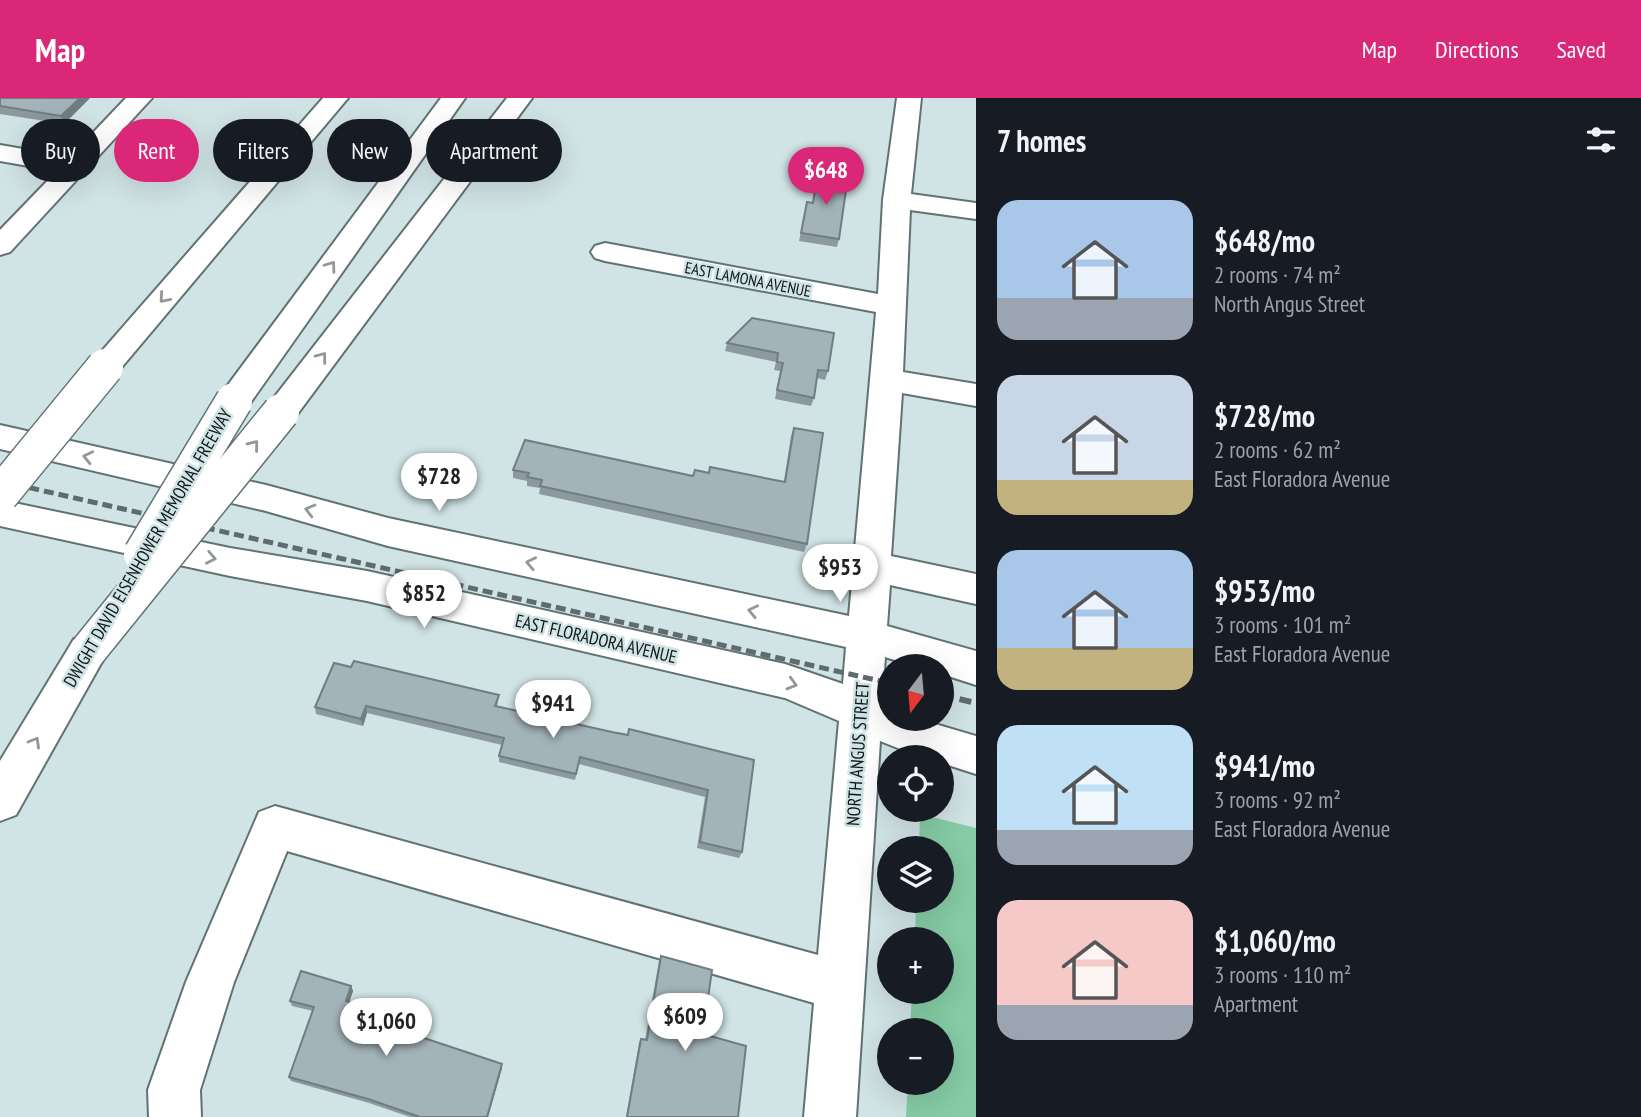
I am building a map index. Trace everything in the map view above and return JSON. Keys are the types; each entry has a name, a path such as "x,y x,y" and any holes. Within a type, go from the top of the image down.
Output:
{"main road":[{"path":"100,140 140,98"},
{"path":"192,265 313,98"},
{"path":"0,495 105,367 336,98"},
{"name":"DWIGHT DAVID EISENHOWER MEMORIAL FREEWAY","path":"0,801 88,651 158,524 234,401 453,98"},
{"path":"88,651 281,412 520,98"},
{"name":"NORTH ANGUS STREET","path":"830,1117 868,636 897,200 909,98"},
{"path":"0,153 21,157"},
{"path":"0,246 61,182"},
{"path":"897,200 976,211"},
{"name":"EAST LAMONA AVENUE","path":"605,251 892,306"},
{"path":"886,380 976,396"},
{"path":"0,437 266,498 388,532 868,636 976,668"},
{"name":"EAST FLORADORA AVENUE","path":"0,513 230,562 367,586 785,681 817,691 909,735 976,755"},
{"path":"873,567 976,589"},
{"path":"175,1117 174,1090 210,982 275,827 841,986"}],"green space":[{"path":"920,822 952,822 976,828 976,1117 906,1117 907,1095 954,1095 954,1018 911,1018 911,1004 954,1004 954,927 915,927 916,913 954,913 954,836 919,836"}],"building":[{"path":"0,98 80,98 61,116 0,106"},
{"path":"818,172 848,176 839,239 801,233 807,202 813,203"},
{"path":"752,318 834,333 828,371 818,370 814,398 777,390 783,363 777,362 778,353 727,343"},
{"path":"794,428 823,433 807,544 540,486 542,480 527,477 529,473 513,470 525,440 693,476 695,470 709,473 710,467 785,482"},
{"path":"354,661 499,695 495,706 628,735 629,729 754,760 742,852 700,842 708,790 580,757 576,774 499,756 504,738 366,706 361,719 315,707 334,663 351,667"},
{"path":"661,956 712,970 703,1034 746,1046 738,1117 627,1117 641,1039 647,1040"},
{"path":"301,971 351,986 346,1001 394,1016 391,1027 502,1064 487,1117 420,1117 289,1077 314,1007 290,1001"}],"railway":[{"path":"0,481 877,680"},
{"path":"954,698 976,703"}]}
